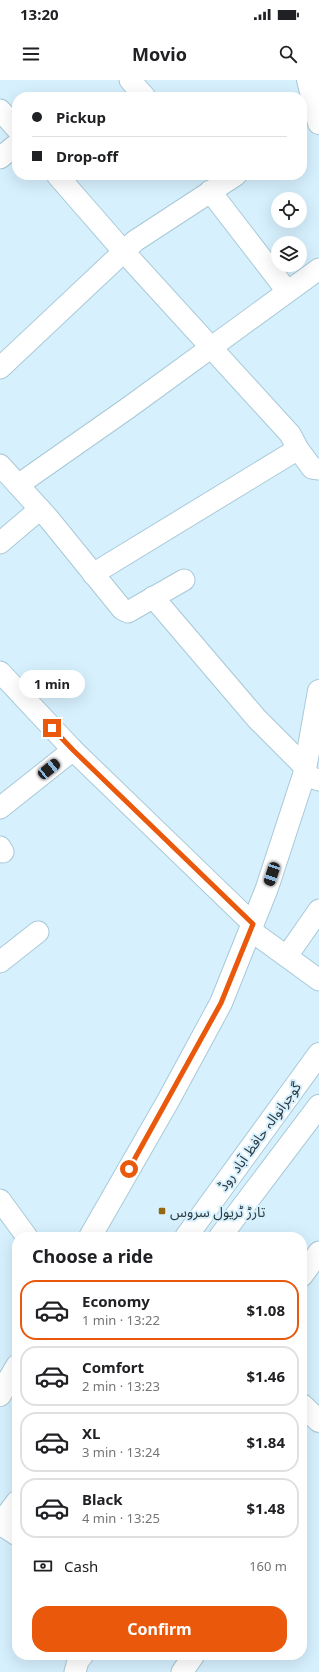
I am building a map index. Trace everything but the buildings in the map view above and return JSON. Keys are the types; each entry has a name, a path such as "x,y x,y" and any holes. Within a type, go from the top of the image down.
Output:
{"main road":[{"path":"308,80 319,123"},
{"path":"93,1232 168,1101 221,1003 267,888 309,774 319,691"},
{"name":"گوجرانوالہ حافظ آباد روڈ","path":"190,1232 319,1054"},
{"name":"گوجرانوالہ حافظ آباد روڈ","path":"224,1232 318,1108"},
{"path":"0,1395 12,1375"},
{"path":"0,1524 12,1508"}],"street":[{"path":"0,110 12,123"},
{"path":"0,158 12,148"},
{"path":"61,180 124,252 290,434 298,449 312,468 319,469"},
{"path":"0,368 135,241 210,185 223,180"},
{"path":"210,185 287,291"},
{"path":"18,485 128,408 319,269"},
{"path":"93,574 298,449"},
{"path":"0,465 40,509 122,608 128,612 184,580"},
{"path":"0,542 40,509"},
{"path":"153,597 257,719 309,774"},
{"path":"0,672 73,750 252,927 319,980"},
{"path":"0,808 73,750"},
{"path":"287,956 319,910"},
{"path":"0,962 38,932"},
{"path":"0,1200 23,1232"},
{"path":"307,1269 319,1252"},
{"path":"0,1524 12,1532"},
{"path":"75,1672 79,1660"},
{"path":"182,1672 190,1660"}],"place":[{"name":"تارڑ ٹریول سروس","path":"162,1211"}],"route":[{"path":"52,728 253,924 221,1003 129,1169"}]}
